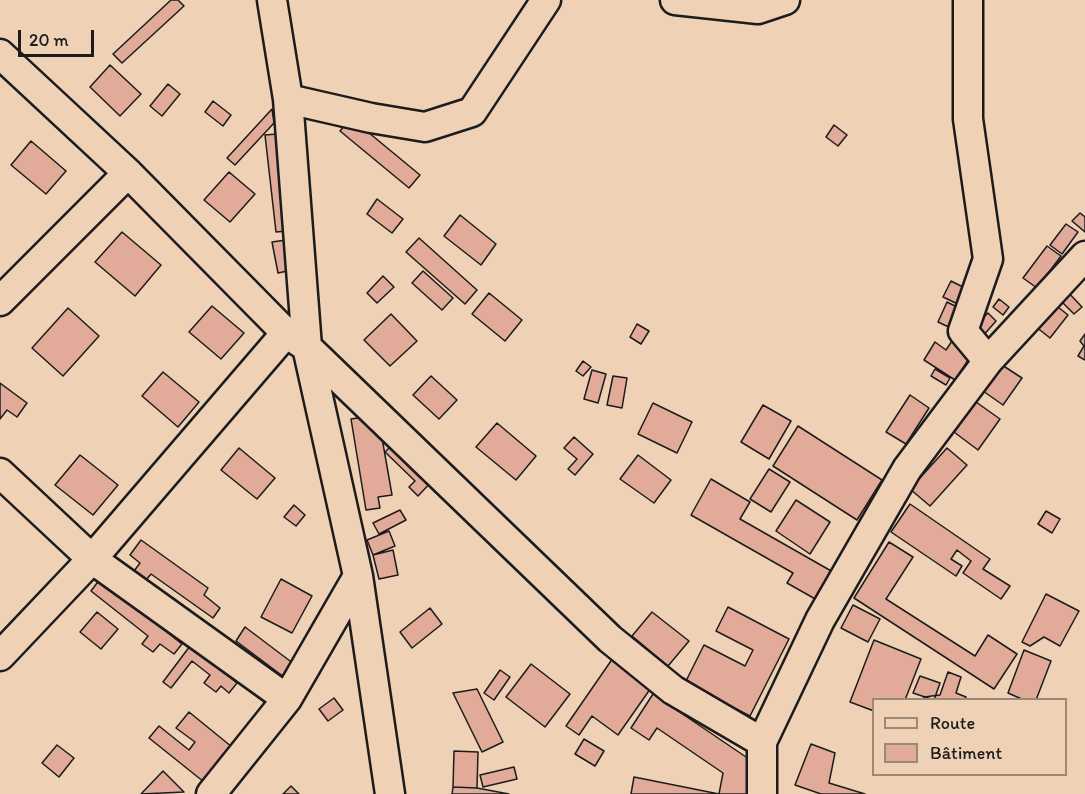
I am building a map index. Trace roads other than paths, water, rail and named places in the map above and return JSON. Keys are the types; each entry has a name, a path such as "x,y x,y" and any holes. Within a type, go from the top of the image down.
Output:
{"street":[{"path":"272,0 288,99 296,340 358,576 390,794"},
{"path":"288,99 371,118 425,127 472,112 546,0"},
{"path":"675,0 758,9 785,0"},
{"path":"968,0 968,119 988,260 963,331 988,361"},
{"path":"0,54 128,173 296,340 610,639 673,690 762,742"},
{"path":"0,301 128,173"},
{"path":"762,794 762,742 820,620 907,469 988,361 1085,256"},
{"path":"0,656 296,340"},
{"path":"0,473 92,559 287,699"},
{"path":"211,794 287,699 358,576"}]}
